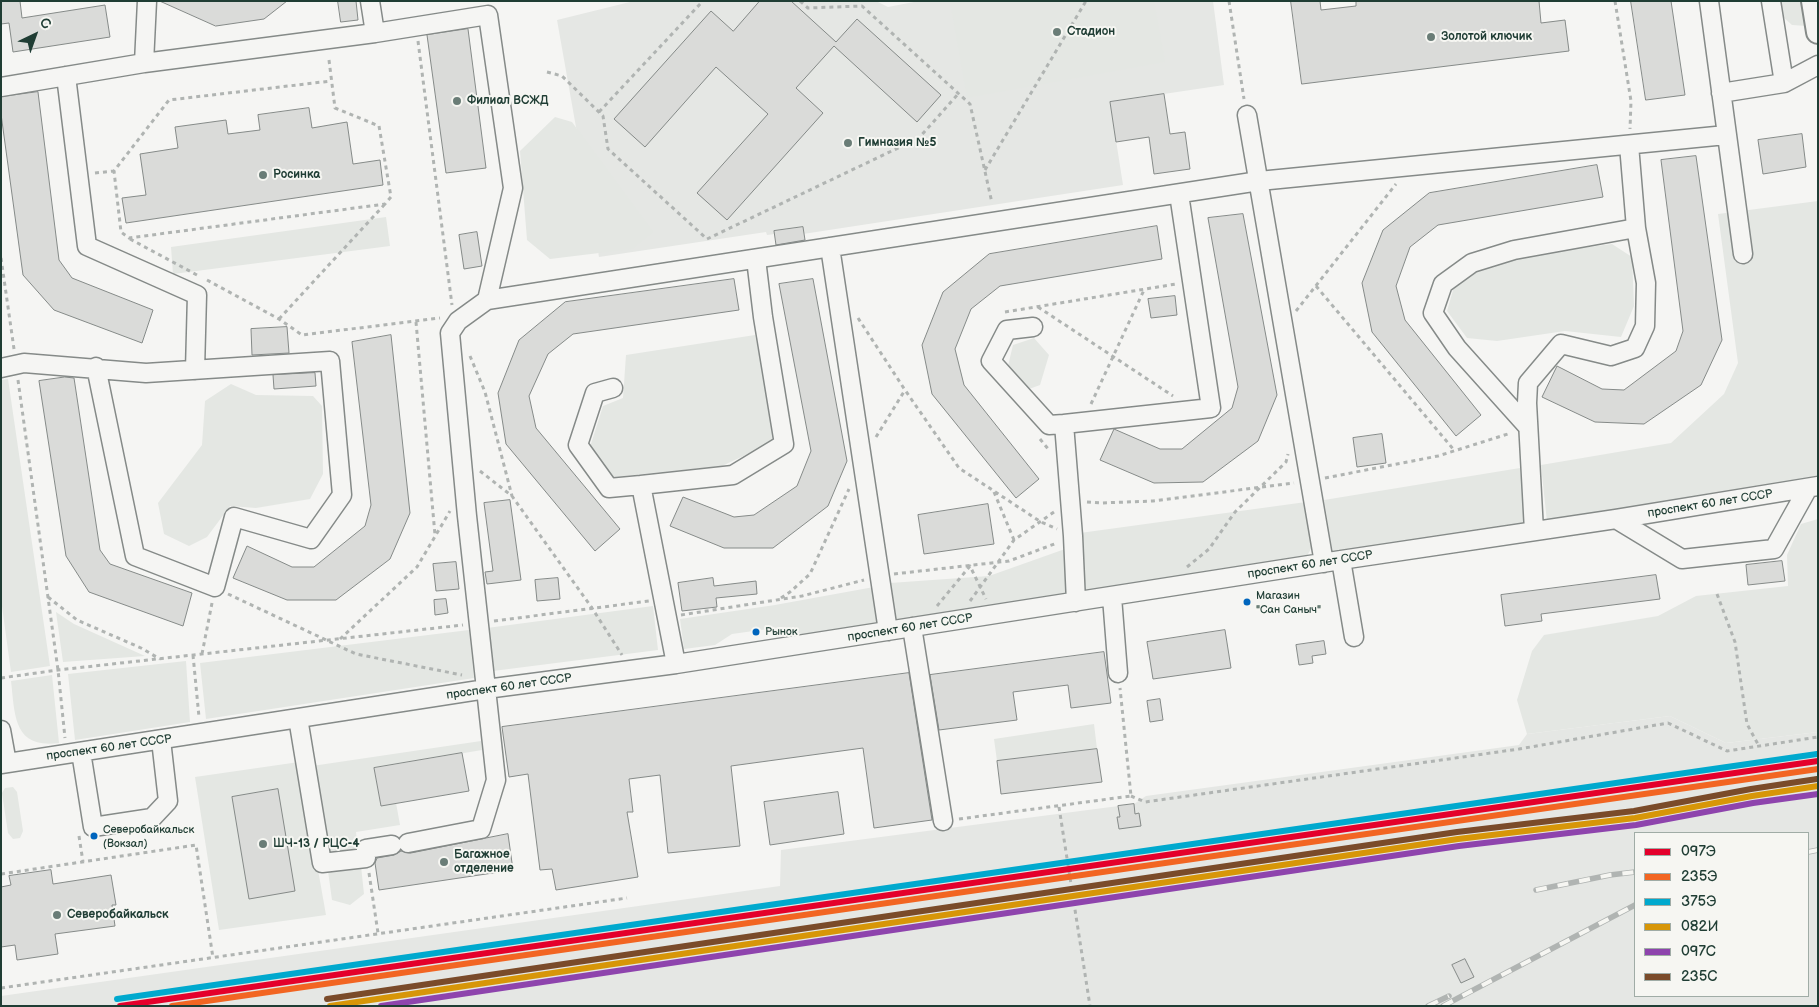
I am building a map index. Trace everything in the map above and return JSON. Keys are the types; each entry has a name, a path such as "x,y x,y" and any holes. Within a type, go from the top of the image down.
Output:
{"main road":[{"path":"1813,1 1818,32"}],"street":[{"path":"144,63 147,1"},
{"path":"370,1 375,33"},
{"path":"1709,1 1743,254"},
{"path":"1771,1 1784,83"},
{"path":"1,87 144,63 375,33 488,15 513,188 487,300"},
{"path":"1721,93 1784,83 1818,65"},
{"path":"66,76 87,246 197,295 195,370"},
{"path":"1247,115 1284,327 1332,562 1354,637"},
{"path":"298,718 322,863 366,858 366,848 400,844 481,829 496,780 461,457 450,333 456,323 487,300 1259,181 1726,135"},
{"path":"1534,531 1527,403 1528,383 1561,344 1611,356 1635,348 1645,326 1646,283 1636,228 1629,145"},
{"path":"1033,327 1007,330 991,361 1050,425 1211,408 1179,194"},
{"path":"1528,427 1456,348 1433,313 1443,284 1472,263 1514,250 1636,228"},
{"path":"830,247 888,631"},
{"path":"613,388 595,393 578,445 609,488 733,476 784,444 763,317 756,259"},
{"path":"9,366 24,363 96,368 146,373 330,361 342,495 311,539 234,517 215,587 135,556 96,368"},
{"path":"1064,424 1074,536 1076,602"},
{"path":"641,485 676,664"},
{"path":"1616,519 1682,559 1774,549 1813,487"},
{"name":"проспект 60 лет СССР","path":"4,764 486,689 676,664 1813,487"},
{"path":"1112,597 1119,678"},
{"path":"912,627 943,821"},
{"path":"1,730 4,764"},
{"path":"74,753 92,827 152,818 168,801 162,740"}],"path":[{"path":"800,1 808,8 862,6 970,104 992,203"},
{"path":"985,170 1086,1"},
{"path":"1230,1 1247,115"},
{"path":"1616,1 1631,101 1629,145"},
{"path":"599,112 701,2"},
{"path":"416,26 453,316 485,392 512,496"},
{"path":"279,319 391,197 379,126 335,108 329,60"},
{"path":"547,72 562,76 603,116 608,149 707,239 919,138 958,94"},
{"path":"331,81 169,100 114,171 121,232 129,238 386,204"},
{"path":"1284,327 1410,166"},
{"path":"92,174 114,171"},
{"path":"1,258 9,366 48,597 58,670 74,753"},
{"path":"1004,312 1192,281"},
{"path":"1316,286 1454,450"},
{"path":"1082,422 1145,289"},
{"path":"1038,306 1195,410"},
{"path":"857,316 904,390 959,468 1041,522 1074,536"},
{"path":"416,322 435,536"},
{"path":"863,458 904,390"},
{"path":"1038,437 1050,451"},
{"path":"1183,570 1209,549 1235,512 1286,462 1288,452"},
{"path":"461,457 512,496 592,608 623,656"},
{"path":"778,600 810,574 851,484"},
{"path":"340,639 417,567 464,486"},
{"path":"993,490 1014,540"},
{"path":"966,607 1014,540 1071,501"},
{"path":"667,618 802,596 881,576 1008,561 1074,536"},
{"path":"970,566 987,602"},
{"path":"934,610 970,566"},
{"path":"202,654 215,587 356,654 465,676"},
{"path":"1717,594 1734,642 1747,724 1759,746"},
{"path":"48,597 77,620 141,648 160,659"},
{"path":"1,678 479,623 664,599"},
{"path":"193,655 199,718"},
{"path":"1119,678 1131,796"},
{"path":"943,821 1131,796 1145,802 1519,749 1668,723 1727,751 1818,737"},
{"path":"1059,807 1090,1006"},
{"path":"1,874 196,845 213,958"},
{"path":"366,858 378,934"},
{"path":"1,988 627,898"}],"shaded area":[{"name":"Гимназия №5","path":"634,1 876,1 888,7 919,1 1213,1 1224,85 1110,102 1123,185 803,234 802,227 775,231 775,234 767,235 766,232 599,257 557,20"},
{"name":"Стадион","path":"950,1 1154,1 1165,62 967,98"},
{"path":"1780,1 1812,1 1807,26 1792,25 1782,16"},
{"path":"555,117 572,122 653,232 632,249 550,259 527,240 520,151"},
{"path":"1818,201 1818,479 1547,522 1541,465 1671,443 1724,394 1738,363 1718,214"},
{"path":"386,217 390,246 173,274 171,247"},
{"path":"1612,244 1632,257 1634,306 1621,337 1565,331 1497,341 1467,338 1447,311 1456,280 1519,256"},
{"path":"755,335 775,431 771,443 722,466 614,477 590,447 603,406 623,398 626,355"},
{"path":"1034,338 1049,355 1040,385 1029,389 1012,378 1007,370 1013,345"},
{"path":"8,379 50,666 11,672 1,599 1,380"},
{"path":"231,384 256,395 313,396 322,406 323,474 310,499 256,508 230,506 207,537 189,546 164,534 158,503 202,445 205,401"},
{"path":"1520,468 1526,524 1333,553 1324,500"},
{"path":"1306,502 1312,547 1304,561 1086,593 1080,533"},
{"path":"1818,519 1818,732 1726,743 1670,716 1527,734 1517,700 1532,651 1544,635 1658,616 1696,596 1788,586 1787,555 1801,524"},
{"path":"1065,549 1069,596 897,622 890,583 989,576"},
{"path":"874,587 878,625 803,635 782,627 732,634 715,645 684,649 680,619 775,605"},
{"path":"653,606 658,650 493,671 487,628"},
{"path":"56,612 74,624 145,656 63,662"},
{"path":"469,630 474,678 206,719 200,663"},
{"path":"186,661 190,722 75,740 68,674"},
{"path":"52,675 59,743 33,741 19,727 11,681"},
{"path":"1670,716 1726,743 1818,732 1818,1006 1,1006 1,996 780,886 781,850 1134,804 1146,796 1519,745 1527,734"},
{"path":"1094,724 1097,749 997,761 994,739"},
{"path":"481,741 482,750 374,768 381,806 396,803 400,825 356,832 358,853 336,854 329,852 325,844 312,766"},
{"path":"299,762 326,915 219,930 195,777"},
{"path":"13,787 17,792 23,831 20,838 13,839 8,833 2,793 5,788"},
{"path":"361,866 364,894 350,905 332,900 328,871"}],"building":[{"path":"1,1 20,1 22,18 105,5 110,37 13,52 9,23 1,24"},
{"path":"160,1 287,1 264,19 216,26"},
{"path":"338,1 356,1 358,20 341,22"},
{"path":"760,1 791,1 836,42 857,19 941,95 917,122 834,46 796,88 823,113 727,220 697,193 768,114 716,67 645,147 614,119 711,11 733,31"},
{"name":"Золотой ключик","path":"1291,1 1320,1 1321,10 1356,6 1356,1 1539,1 1541,23 1565,20 1569,51 1302,84"},
{"path":"1631,1 1671,1 1685,95 1646,100"},
{"name":"Филиал ВСЖД","path":"468,29 486,168 446,173 427,35"},
{"path":"38,92 59,260 72,278 153,310 142,343 54,310 23,275 1,114 1,97"},
{"path":"1164,94 1170,134 1185,132 1190,169 1154,174 1149,137 1116,142 1110,102"},
{"name":"Росинка","path":"309,108 312,128 347,122 353,164 380,160 383,185 126,223 122,198 146,195 140,154 178,148 175,127 226,120 228,134 260,130 258,115"},
{"path":"1802,134 1806,167 1763,174 1758,140"},
{"path":"1696,156 1722,340 1701,385 1644,424 1595,422 1542,397 1557,366 1602,389 1624,390 1676,351 1683,331 1661,160"},
{"path":"1597,165 1603,197 1438,225 1410,247 1396,286 1405,320 1481,415 1456,436 1372,332 1362,283 1383,230 1429,193"},
{"path":"1243,214 1277,395 1258,441 1203,482 1154,483 1100,460 1114,429 1160,449 1182,449 1232,408 1238,387 1208,218"},
{"path":"1157,226 1162,259 1000,286 971,309 955,349 964,385 1039,479 1016,498 932,394 922,345 943,292 989,254"},
{"path":"803,227 805,240 776,245 774,231"},
{"path":"477,232 482,266 464,269 459,235"},
{"path":"734,279 739,310 573,334 548,354 529,396 536,428 620,529 595,551 506,444 498,393 519,340 565,302"},
{"path":"813,279 847,461 828,506 773,548 724,548 670,526 683,497 734,517 754,515 797,486 811,451 779,284"},
{"path":"1175,296 1177,315 1151,318 1148,299"},
{"path":"287,327 289,353 252,355 251,329"},
{"path":"391,335 410,513 390,559 336,600 287,600 233,578 247,546 292,567 314,567 365,526 371,505 352,342"},
{"path":"315,373 316,386 274,389 273,375"},
{"path":"65,377 74,378 100,550 110,564 192,593 183,626 89,592 66,556 39,381"},
{"path":"1382,434 1386,463 1357,467 1353,438"},
{"path":"510,500 521,580 487,584 485,572 493,571 484,503"},
{"path":"988,504 994,544 924,554 918,515"},
{"path":"1782,561 1785,581 1748,585 1746,565"},
{"path":"456,562 459,589 436,591 433,564"},
{"path":"1656,575 1660,599 1541,614 1542,621 1505,626 1501,595"},
{"path":"558,578 560,599 537,601 535,580"},
{"path":"713,578 714,586 756,581 757,594 716,598 717,607 682,611 678,583"},
{"path":"446,599 448,613 435,615 434,600"},
{"path":"1225,630 1231,668 1153,679 1147,642"},
{"path":"1324,641 1326,654 1312,656 1313,663 1299,665 1296,645"},
{"path":"1104,652 1111,703 1071,708 1068,685 1013,692 1017,720 939,730 930,675"},
{"path":"909,673 932,820 874,828 863,748 731,766 740,846 668,853 660,775 629,779 633,812 627,812 638,877 556,890 552,869 540,870 528,774 509,777 502,727"},
{"path":"1160,699 1163,720 1150,722 1147,701"},
{"path":"1097,749 1102,782 1001,794 997,761"},
{"path":"462,753 469,791 381,806 374,768"},
{"name":"ШЧ-13 / РЦС-4","path":"278,789 295,891 249,899 232,797"},
{"path":"838,792 844,834 770,845 764,802"},
{"path":"1134,804 1135,814 1139,813 1141,826 1119,829 1117,817 1120,817 1118,806"},
{"name":"Багажное отделение","path":"508,834 513,870 379,890 375,863 377,858 394,855 401,851 410,853"},
{"name":"Северобайкальск","path":"51,870 53,884 111,875 116,905 112,905 115,926 55,934 58,954 17,960 15,945 1,947 1,887 11,885 9,876"},
{"path":"1465,959 1474,977 1461,983 1452,965"}],"railway":[{"path":"1809,852 1818,850"},
{"path":"1536,890 1634,872"},
{"path":"1443,1006 1634,906"},
{"path":"1428,1006 1449,996"}],"transit line":[{"name":"375Э","path":"117,999 1817,754"},
{"name":"097Э","path":"120,1006 1818,761"},
{"name":"235Э","path":"172,1006 1818,769"},
{"name":"235С","path":"327,999 1457,832 1634,811 1751,789 1817,779"},
{"name":"082И","path":"330,1006 1458,839 1635,818 1752,796 1818,786"},
{"name":"097С","path":"381,1006 1459,846 1636,825 1753,803 1818,794"}],"place":[{"name":"Стадион","path":"1057,32"},
{"name":"Золотой ключик","path":"1431,37"},
{"name":"Филиал ВСЖД","path":"457,101"},
{"name":"Гимназия №5","path":"848,143"},
{"name":"Росинка","path":"263,175"},
{"name":"Магазин \"Сан Саныч\"","path":"1247,602"},
{"name":"Рынок","path":"756,632"},
{"name":"Северобайкальск (Вокзал)","path":"94,836"},
{"name":"ШЧ-13 / РЦС-4","path":"263,844"},
{"name":"Багажное отделение","path":"444,862"},
{"name":"Северобайкальск","path":"57,915"}]}
